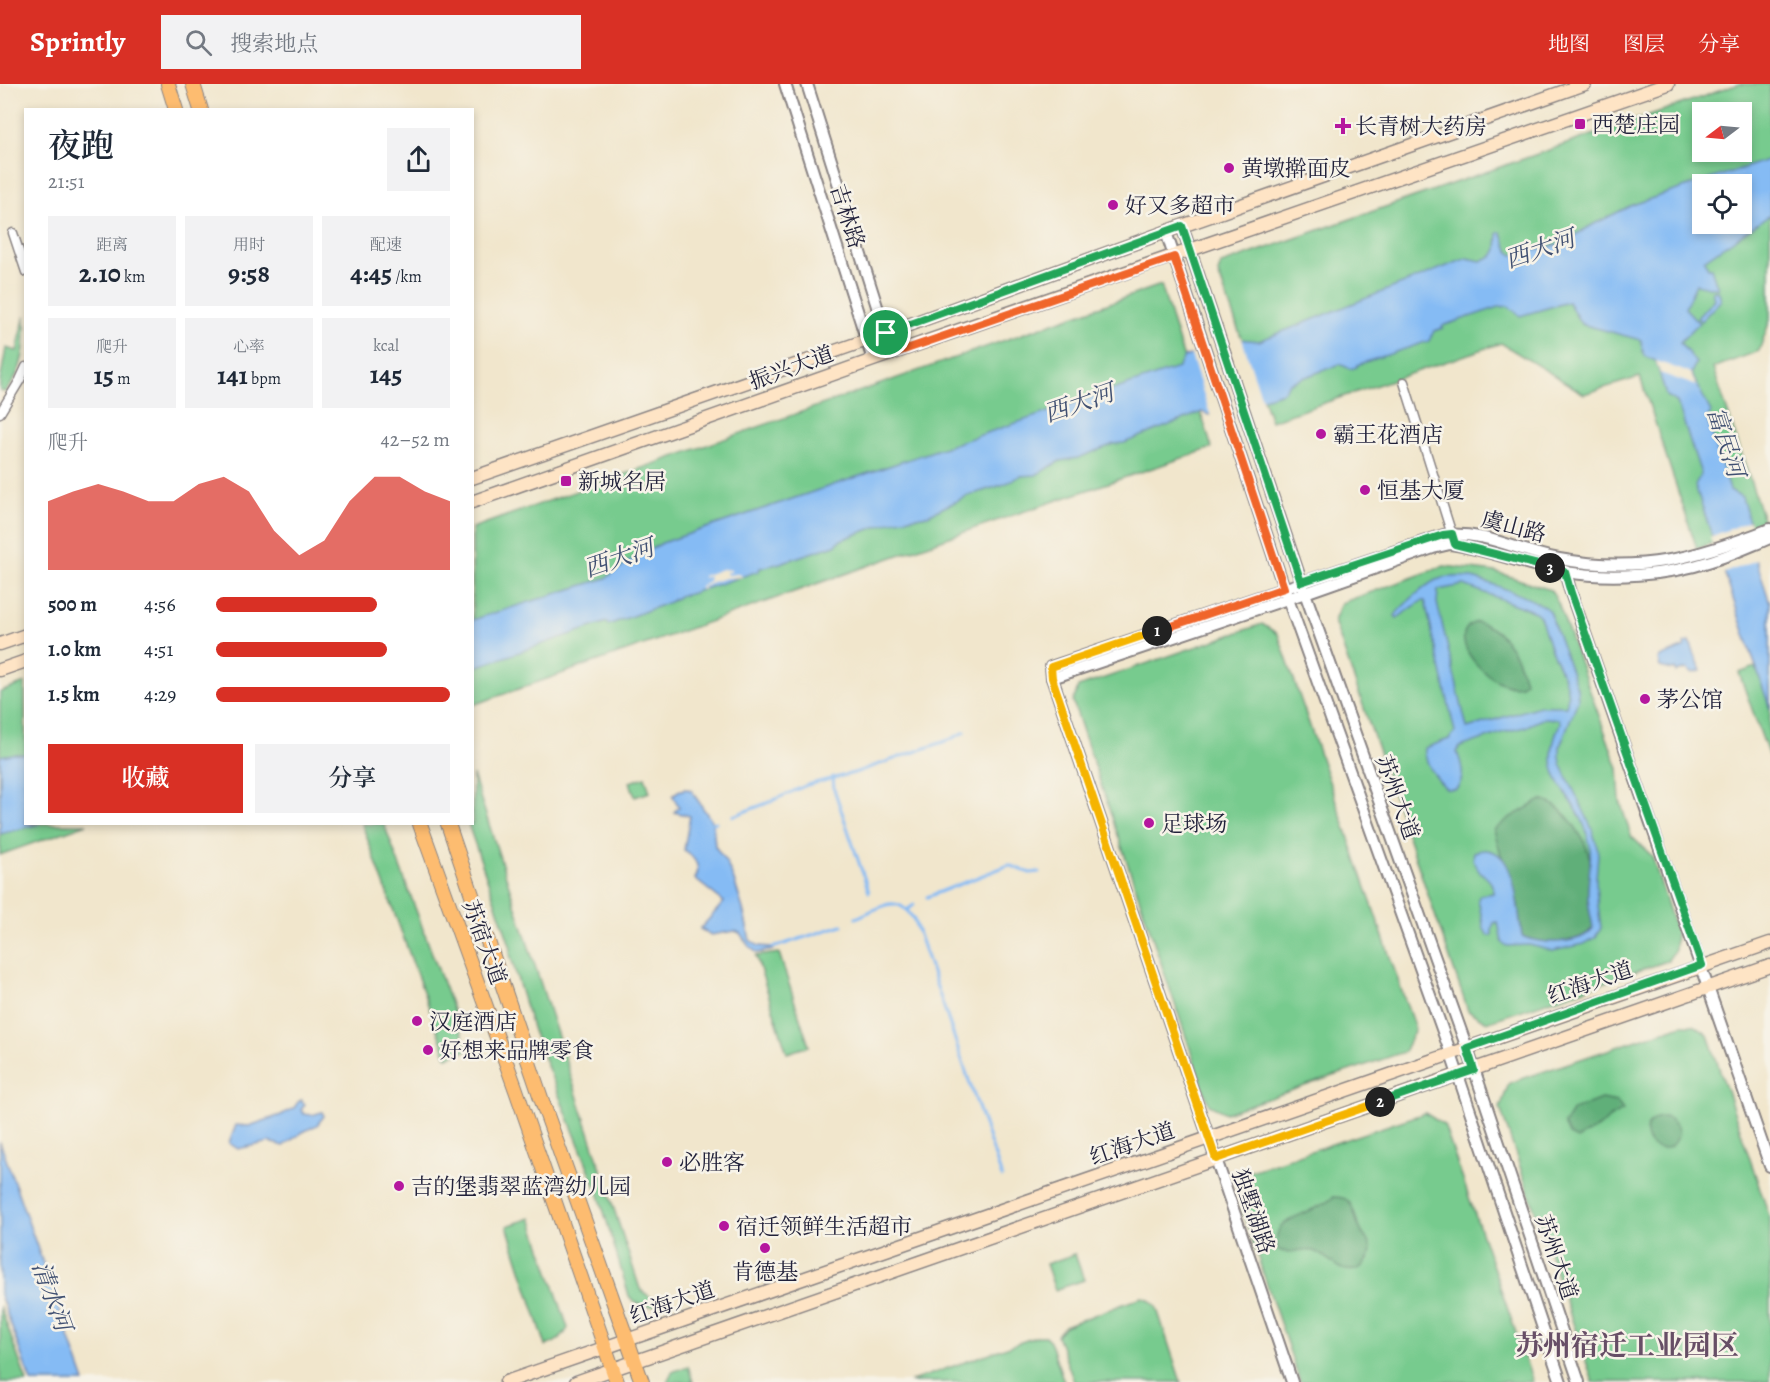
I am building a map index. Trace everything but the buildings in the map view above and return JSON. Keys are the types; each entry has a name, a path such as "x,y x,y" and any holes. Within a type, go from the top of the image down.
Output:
{"main road":[{"path":"168,84 175,108"},
{"path":"193,84 200,108"},
{"name":"振兴大道","path":"474,477 1585,84"},
{"name":"振兴大道","path":"474,501 1668,84"},
{"path":"0,644 24,636"},
{"path":"0,670 24,662"},
{"name":"苏宿大道","path":"420,825 516,1090 615,1376"},
{"name":"苏宿大道","path":"448,825 642,1382"},
{"name":"红海大道","path":"506,1382 1770,942"},
{"name":"红海大道","path":"576,1382 615,1376 634,1361 1770,966"}],"street":[{"name":"吉林路","path":"785,84 873,360"},
{"name":"吉林路","path":"807,84 892,354"},
{"name":"苏州大道","path":"1182,226 1301,582 1467,1048 1579,1382"},
{"name":"苏州大道","path":"1166,232 1287,593 1451,1054 1561,1382"},
{"path":"13,233 21,243 24,260"},
{"path":"0,413 24,371"},
{"path":"1404,382 1454,539"},
{"name":"虞山路","path":"1052,678 1287,593 1301,582 1443,535 1565,572 1618,575 1684,568 1770,529"},
{"name":"虞山路","path":"1287,593 1305,593 1450,544 1462,533 1484,537 1558,559 1628,565 1718,554 1770,538"},
{"path":"1565,572 1770,1166"},
{"name":"独墅湖路","path":"1052,678 1292,1382"}],"green space":[{"path":"1739,84 1770,84 1770,320 1759,351 1713,368 1764,522 1697,549 1640,377 1584,394 1501,343 1271,421 1218,273 1221,264"},
{"path":"1161,285 1212,448 978,527 474,705 474,527"},
{"path":"24,320 23,356 17,375 5,392 0,391 6,348 17,351"},
{"path":"1444,566 1496,572 1551,590 1558,603 1618,768 1620,801 1631,836 1652,856 1676,931 1675,950 1667,961 1487,1022 1468,1011 1334,621 1341,603"},
{"path":"1476,622 1494,630 1508,644 1522,672 1525,681 1523,684 1512,686 1499,682 1476,663 1467,651 1464,639 1466,629"},
{"path":"1262,624 1278,634 1415,1029 1404,1052 1226,1113 1209,1105 1073,702 1078,687"},
{"path":"1756,667 1770,707 1769,757 1739,673"},
{"path":"24,683 24,825 84,825 0,855 0,692"},
{"path":"645,777 650,792 635,797 630,782"},
{"path":"474,778 640,1289 660,1305 643,1305 635,1302 629,1296 598,1192 533,1031 510,954 511,948 468,825 474,825"},
{"path":"1541,800 1550,803 1568,817 1581,837 1590,858 1588,896 1593,927 1580,937 1560,942 1539,941 1522,936 1511,875 1501,855 1494,830 1509,818"},
{"path":"362,825 384,825 468,1050 447,1057"},
{"path":"779,953 809,1046 787,1053 756,956"},
{"path":"1682,1025 1694,1025 1708,1035 1770,1218 1770,1382 1593,1382 1500,1108 1509,1083"},
{"path":"1601,1099 1617,1102 1623,1110 1601,1126 1577,1139 1569,1135 1564,1124 1573,1110"},
{"path":"1425,1113 1444,1125 1533,1382 1300,1382 1236,1193 1242,1174"},
{"path":"1662,1117 1673,1122 1678,1133 1673,1144 1662,1149 1651,1144 1646,1133 1651,1122"},
{"path":"1333,1197 1344,1198 1349,1202 1358,1225 1369,1243 1371,1252 1369,1257 1356,1270 1338,1267 1313,1251 1286,1252 1277,1249 1277,1235 1285,1223"},
{"path":"531,1218 568,1328 559,1339 546,1346 507,1226"},
{"path":"1075,1254 1084,1280 1055,1290 1046,1264"},
{"path":"1142,1297 1156,1306 1181,1382 1074,1382 1057,1335 1065,1326"},
{"path":"0,1306 27,1382 0,1382"},
{"path":"1038,1336 1045,1336 1050,1341 1064,1382 909,1382"},
{"path":"688,1366 693,1382 667,1382 672,1372"}],"water":[{"path":"1770,159 1770,215 1752,227 1752,174 1725,174"},
{"name":"西大河","path":"1692,185 1692,234 1742,234 1704,260 1708,268 1711,268 1718,289 1696,284 1685,308 1699,323 1680,342 1696,363 1691,373 1711,412 1707,418 1730,490 1742,497 1751,529 1747,531 1770,603 1770,709 1695,485 1701,474 1677,402 1666,396 1656,361 1644,356 1641,340 1581,324 1568,302 1520,316 1508,306 1502,306 1442,326 1443,328 1434,331 1429,341 1357,365 1357,367 1350,369 1340,364 1290,383 1283,392 1209,415 1202,412 1124,443 1114,444 1078,458 1060,461 1036,475 1020,476 1005,484 967,496 928,515 897,520 873,528 841,540 835,545 681,595 670,602 608,625 607,622 474,668 474,619 606,578 628,562 662,543 1178,368 1184,357 1238,339 1259,341 1467,258 1481,261 1494,255 1497,249 1498,233 1501,232 1508,250 1513,255 1560,244 1632,205"},
{"path":"1712,291 1719,292 1721,300 1701,321 1697,318 1714,299"},
{"path":"1460,577 1474,579 1523,596 1549,611 1577,688 1578,700 1560,746 1560,756 1561,764 1590,824 1598,854 1596,879 1601,928 1595,938 1584,944 1553,951 1529,945 1507,946 1502,942 1498,922 1494,923 1492,935 1488,936 1484,929 1478,899 1480,895 1493,893 1493,887 1478,870 1473,860 1474,852 1488,850 1499,855 1507,865 1513,879 1522,936 1539,941 1560,942 1580,938 1593,928 1588,896 1589,841 1584,824 1555,773 1552,760 1553,743 1560,723 1559,719 1544,718 1525,727 1460,747 1457,752 1462,767 1462,776 1456,789 1447,789 1428,765 1425,748 1449,739 1455,732 1425,601 1397,618 1395,616 1407,602 1436,580","holes":["1464,585 1535,612 1541,619 1566,684 1568,699 1566,706 1540,706 1467,728 1437,603 1438,590"]},
{"path":"1690,642 1701,671 1692,673 1687,669 1676,672 1675,669 1660,667 1658,660 1660,657 1685,647 1684,644"},
{"path":"24,754 24,825 36,825 0,834 0,756"},
{"path":"685,789 691,790 713,823 715,846 734,880 750,940 759,946 771,947 773,950 757,953 740,933 735,931 711,935 700,929 724,902 695,879 698,870 696,863 684,850 690,816 674,812 679,807 673,796"},
{"path":"301,1100 305,1104 301,1110 304,1114 312,1115 322,1112 324,1116 317,1125 283,1146 270,1142 238,1149 229,1143 236,1125 249,1126 281,1115 294,1108"},
{"name":"清水河","path":"0,1142 85,1382 31,1382 0,1294"}],"pier":[{"path":"1241,336 1263,402 1211,417 1190,352"},
{"path":"1656,361 1690,373 1697,386 1660,373"},
{"path":"1749,521 1753,531 1750,532 1759,559 1722,574 1710,537"},
{"path":"722,569 731,570 731,572 726,572 727,575 738,574 743,577 712,582 701,590 700,586 709,581 708,576 704,578 703,576"}],"waterway":[{"path":"733,816 807,785 854,773 949,740 965,732"},
{"path":"833,777 834,789 869,892"},
{"path":"927,897 1009,865 1030,873 1039,872"},
{"path":"856,918 888,904 895,904 908,911 914,920 1002,1177"},
{"path":"908,909 914,905"},
{"path":"772,948 842,925"}],"place":[{"name":"西楚庄园","path":"1580,124"},
{"name":"长青树大药房","path":"1343,126"},
{"name":"黄墩擀面皮","path":"1229,168"},
{"name":"好又多超市","path":"1113,205"},
{"name":"霸王花酒店","path":"1321,434"},
{"name":"新城名居","path":"566,481"},
{"name":"恒基大厦","path":"1365,490"},
{"name":"茅公馆","path":"1645,699"},
{"name":"足球场","path":"1149,823"},
{"name":"汉庭酒店","path":"417,1021"},
{"name":"好想来品牌零食","path":"428,1050"},
{"name":"必胜客","path":"667,1162"},
{"name":"吉的堡翡翠蓝湾幼儿园","path":"399,1186"},
{"name":"宿迁领鲜生活超市","path":"724,1226"},
{"name":"肯德基","path":"765,1248"}],"district":[{"name":"苏州宿迁工业园区","path":"1627,1345"}],"route":[{"path":"1182,226 1301,582 1452,534 1455,544 1565,572 1702,965 1467,1048 1474,1070 1216,1159 1052,678 1051,667 1284,588 1174,257 892,354 886,333 1182,226"}],"water label":[{"name":"富民河","path":"1726,442"}]}
